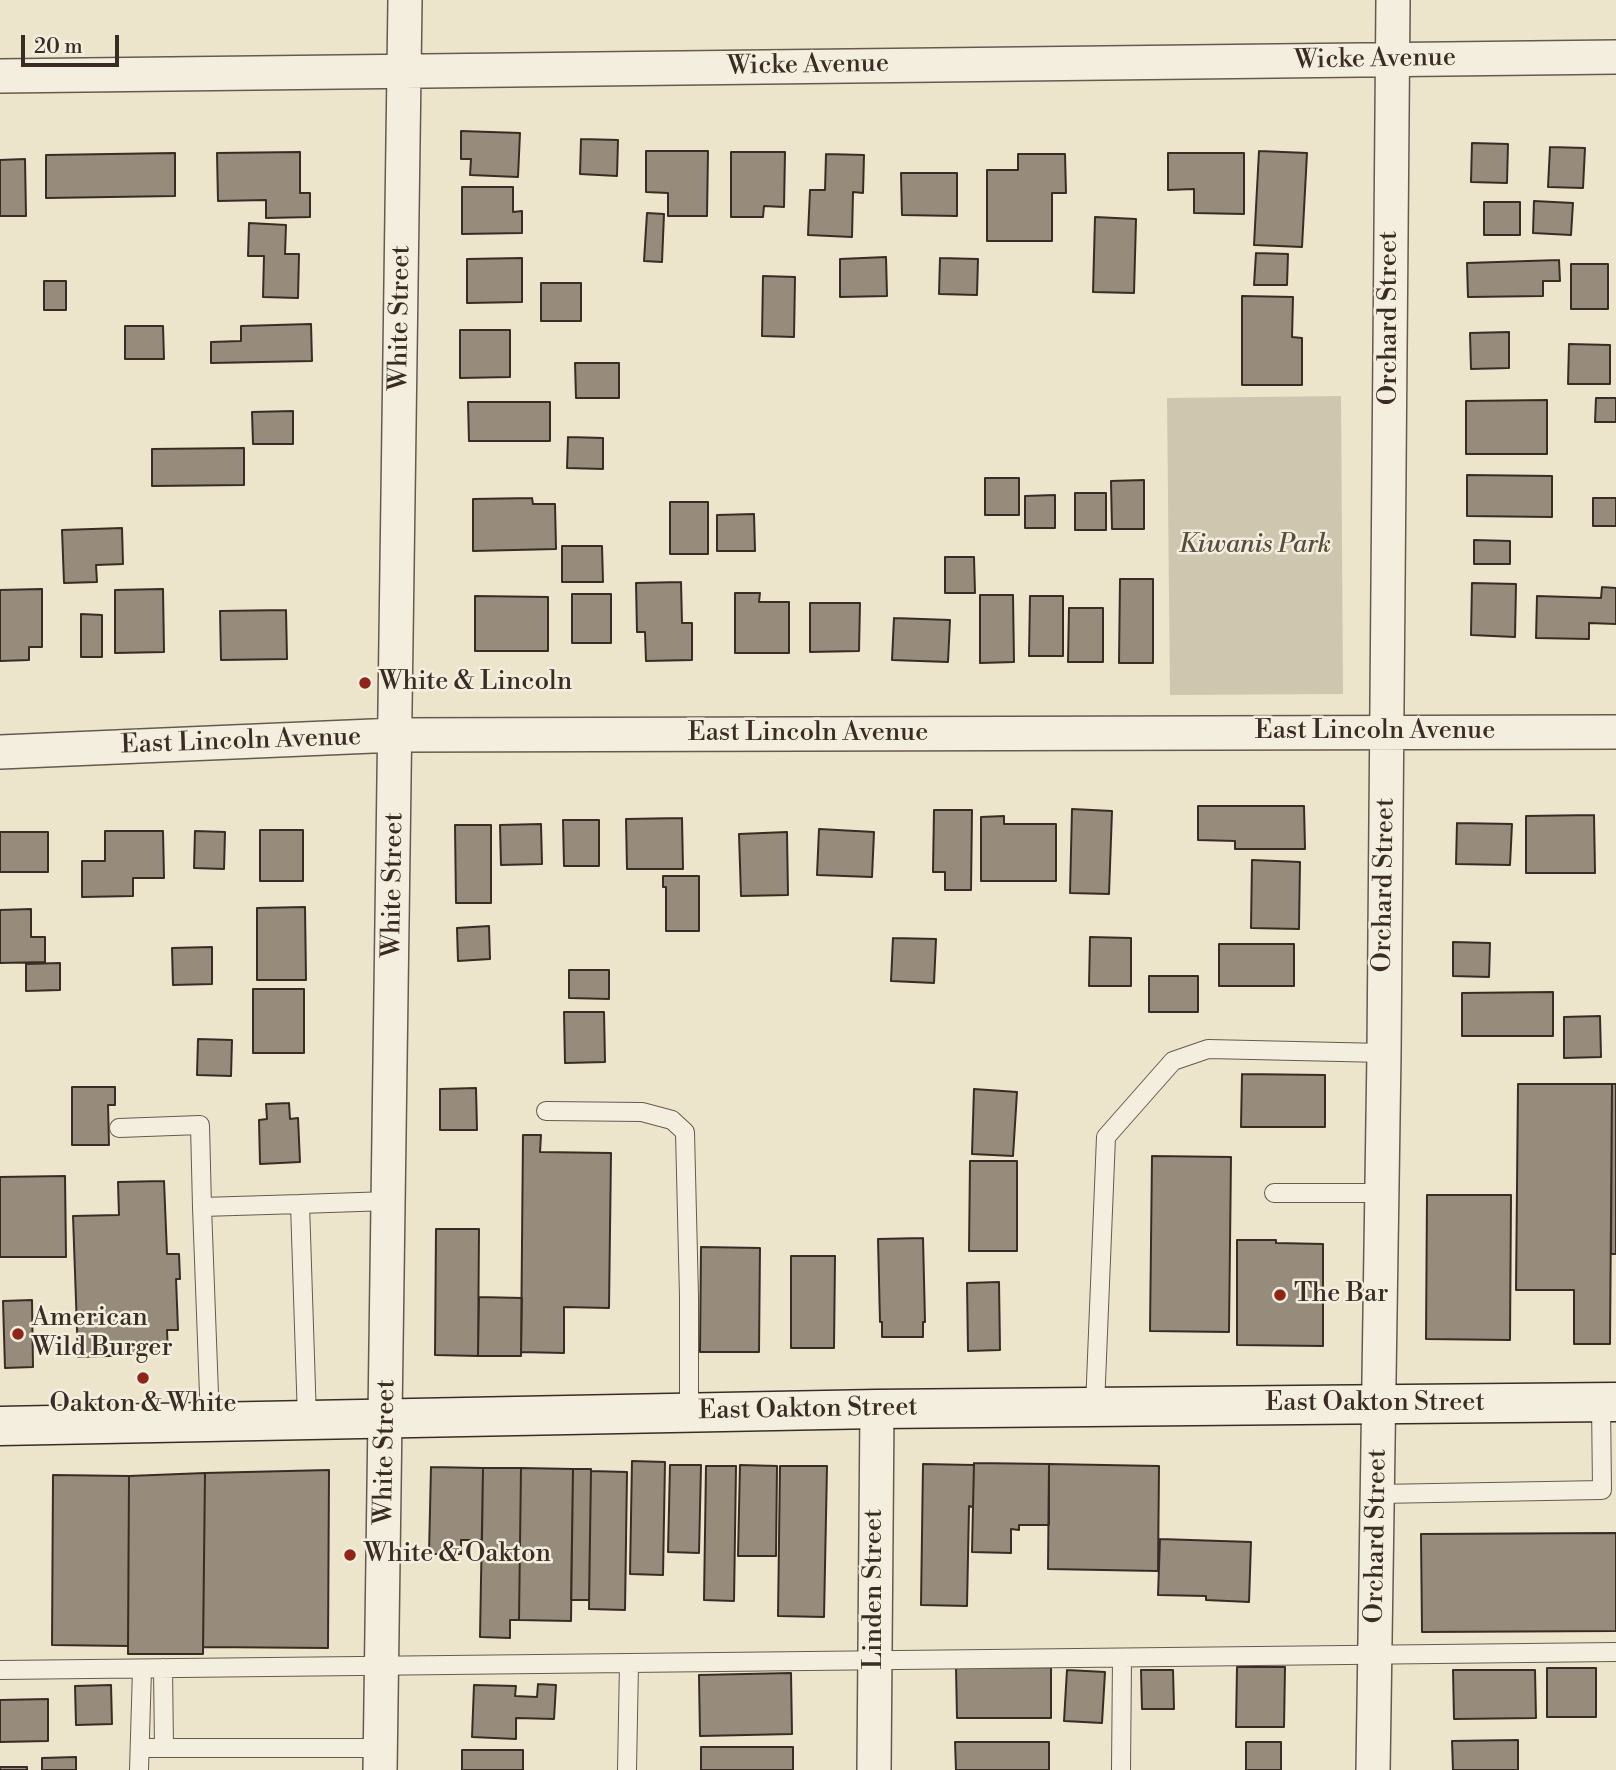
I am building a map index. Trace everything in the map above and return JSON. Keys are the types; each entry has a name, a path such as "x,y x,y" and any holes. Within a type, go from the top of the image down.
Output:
{"main road":[{"name":"East Oakton Street","path":"0,1426 877,1409 1608,1402"}],"street":[{"name":"White Street","path":"381,1759 405,0"},
{"name":"Orchard Street","path":"1373,1770 1384,1054 1393,0"},
{"name":"Wicke Avenue","path":"0,76 1616,57"},
{"name":"East Lincoln Avenue","path":"0,752 396,735 1616,732"},
{"name":"Linden Street","path":"874,1770 877,1409"}],"lane":[{"path":"1096,1406 1106,1137 1173,1061 1208,1049 1384,1054"},
{"path":"545,1111 642,1112 672,1120 685,1132 689,1412"},
{"path":"120,1128 200,1125 209,1422"},
{"path":"1274,1193 1382,1193"},
{"path":"202,1207 389,1201"},
{"path":"300,1204 307,1419"},
{"path":"1378,1494 1602,1490 1608,1402"},
{"path":"0,1670 1616,1652"},
{"path":"1121,1770 1122,1658"},
{"path":"627,1770 629,1664"},
{"path":"163,1668 164,1747"},
{"path":"139,1770 142,1669"},
{"path":"140,1748 381,1759"}],"green space":[{"name":"Kiwanis Park","path":"1341,396 1343,694 1170,695 1167,398"}],"building":[{"path":"461,131 520,133 518,177 470,175 471,159 461,159"},
{"path":"581,139 618,140 617,176 580,174"},
{"path":"1472,143 1508,144 1507,183 1471,182"},
{"path":"1550,147 1585,148 1583,188 1548,187"},
{"path":"646,151 708,151 707,216 668,216 668,193 646,192"},
{"path":"1259,151 1307,153 1302,247 1254,245"},
{"path":"300,152 300,193 310,193 310,217 266,218 266,200 218,201 217,153"},
{"path":"731,152 785,152 784,207 764,206 763,217 731,217"},
{"path":"175,153 175,196 46,198 46,155"},
{"path":"1168,153 1244,153 1244,214 1194,213 1194,189 1168,190"},
{"path":"826,154 864,155 863,193 853,192 852,237 808,235 810,190 825,190"},
{"path":"1018,154 1065,154 1066,193 1052,193 1052,241 987,241 987,170 1018,170"},
{"path":"25,159 26,216 0,216 0,160"},
{"path":"901,173 957,173 957,216 902,215"},
{"path":"462,187 513,187 513,212 522,211 522,233 462,234"},
{"path":"1534,201 1573,203 1571,235 1533,233"},
{"path":"1484,202 1520,202 1520,235 1484,235"},
{"path":"647,213 664,214 662,262 644,261"},
{"path":"1095,217 1136,219 1134,293 1093,292"},
{"path":"249,223 286,225 285,254 299,254 298,298 263,297 264,256 248,256"},
{"path":"1256,253 1288,254 1287,285 1254,285"},
{"path":"886,257 887,296 840,297 840,259"},
{"path":"522,258 522,302 467,303 467,259"},
{"path":"940,258 978,259 977,295 939,294"},
{"path":"1559,260 1560,281 1543,281 1543,296 1468,297 1467,263"},
{"path":"1571,264 1608,264 1608,309 1571,309"},
{"path":"763,276 795,277 794,337 762,336"},
{"path":"44,281 66,281 66,310 44,310"},
{"path":"541,283 581,283 581,321 541,321"},
{"path":"1242,296 1293,297 1292,337 1302,338 1302,385 1242,385"},
{"path":"311,324 312,361 211,363 211,342 241,341 241,326"},
{"path":"125,326 163,326 164,359 125,359"},
{"path":"460,330 510,330 510,377 460,378"},
{"path":"1509,332 1509,368 1471,369 1470,333"},
{"path":"1569,344 1610,345 1610,384 1568,384"},
{"path":"575,363 619,363 619,398 576,398"},
{"path":"1596,398 1616,398 1616,422 1595,422"},
{"path":"1547,400 1547,454 1466,454 1466,401"},
{"path":"468,402 550,402 550,441 469,441"},
{"path":"293,411 293,444 253,444 252,412"},
{"path":"568,437 603,438 603,469 567,468"},
{"path":"244,448 244,485 152,486 152,449"},
{"path":"1467,475 1552,476 1552,517 1467,516"},
{"path":"985,478 1019,478 1019,515 985,515"},
{"path":"1144,480 1144,529 1112,529 1111,481"},
{"path":"1075,493 1106,493 1106,530 1075,530"},
{"path":"1055,495 1055,528 1025,528 1025,496"},
{"path":"532,498 533,504 555,504 556,549 473,551 473,499"},
{"path":"1593,498 1616,498 1616,526 1593,526"},
{"path":"670,502 708,502 708,554 670,554"},
{"path":"754,514 755,551 717,551 717,515"},
{"path":"122,528 123,564 96,565 97,582 64,583 62,530"},
{"path":"1474,540 1510,541 1510,564 1474,564"},
{"path":"562,546 602,546 603,582 562,582"},
{"path":"945,557 974,557 975,593 945,593"},
{"path":"1120,579 1153,579 1153,663 1119,663"},
{"path":"681,582 682,623 692,623 692,660 646,661 645,632 637,632 636,583"},
{"path":"1472,583 1516,584 1515,637 1471,635"},
{"path":"1602,587 1616,588 1616,624 1589,623 1589,639 1536,638 1537,596 1601,598"},
{"path":"42,589 42,647 29,647 29,660 0,661 0,590"},
{"path":"163,589 164,652 115,653 115,590"},
{"path":"735,593 760,593 759,602 789,602 789,653 735,653"},
{"path":"572,594 611,594 611,643 572,643"},
{"path":"980,595 1013,595 1014,662 980,663"},
{"path":"475,596 548,597 548,651 475,651"},
{"path":"1030,596 1063,596 1063,656 1029,656"},
{"path":"810,603 860,603 859,651 810,652"},
{"path":"1069,608 1103,608 1103,662 1068,662"},
{"path":"286,610 287,659 221,660 220,611"},
{"path":"81,614 102,615 102,657 81,657"},
{"path":"894,618 950,620 948,662 892,660"},
{"path":"1198,806 1304,806 1305,849 1235,849 1235,841 1198,840"},
{"path":"1072,809 1112,811 1109,894 1070,893"},
{"path":"934,810 972,810 971,890 945,890 945,872 933,872"},
{"path":"1594,815 1595,873 1526,873 1526,816"},
{"path":"1004,816 1004,824 1056,824 1056,881 981,881 981,817"},
{"path":"682,818 683,869 627,869 626,819"},
{"path":"563,820 599,820 599,866 564,866"},
{"path":"1457,823 1512,824 1510,865 1456,864"},
{"path":"541,824 542,864 501,865 500,825"},
{"path":"455,825 491,825 491,903 456,903"},
{"path":"819,829 874,832 872,877 817,875"},
{"path":"260,830 303,830 303,881 260,881"},
{"path":"105,831 163,831 164,878 133,878 133,896 82,897 82,861 105,861"},
{"path":"195,831 225,832 224,869 194,868"},
{"path":"0,832 48,832 48,872 0,872"},
{"path":"787,832 788,895 741,896 739,834"},
{"path":"1252,860 1300,862 1299,929 1251,928"},
{"path":"663,876 699,876 699,931 666,931 666,887 663,887"},
{"path":"305,907 306,980 257,980 257,908"},
{"path":"31,909 31,937 45,937 45,962 0,963 0,910"},
{"path":"489,926 490,959 458,961 457,928"},
{"path":"1090,937 1131,938 1131,986 1089,986"},
{"path":"893,938 936,939 934,983 891,981"},
{"path":"1453,942 1490,943 1489,977 1453,976"},
{"path":"1219,944 1294,944 1294,986 1219,986"},
{"path":"212,947 212,984 173,985 172,948"},
{"path":"60,963 60,990 26,991 26,964"},
{"path":"569,970 609,970 609,999 569,998"},
{"path":"1149,976 1198,976 1198,1012 1149,1012"},
{"path":"253,989 304,989 304,1053 253,1053"},
{"path":"1553,992 1553,1036 1462,1036 1462,993"},
{"path":"564,1012 604,1012 605,1062 565,1063"},
{"path":"1600,1016 1601,1057 1564,1058 1564,1017"},
{"path":"198,1039 232,1040 231,1076 197,1075"},
{"path":"1242,1074 1325,1075 1325,1127 1241,1127"},
{"path":"1518,1084 1612,1084 1610,1344 1574,1344 1574,1290 1516,1290"},
{"path":"1612,1084 1616,1084 1616,1254 1611,1254"},
{"path":"72,1087 115,1087 115,1105 108,1105 109,1145 72,1145"},
{"path":"476,1088 477,1130 440,1130 440,1089"},
{"path":"974,1089 1017,1092 1013,1156 972,1154"},
{"path":"289,1103 290,1119 298,1118 300,1162 260,1164 259,1120 267,1119 266,1104"},
{"path":"523,1135 541,1135 540,1152 611,1153 609,1308 564,1307 564,1353 521,1352"},
{"path":"1152,1156 1231,1157 1229,1332 1150,1331"},
{"path":"970,1161 1017,1161 1017,1251 969,1251"},
{"path":"65,1176 66,1257 0,1257 0,1177"},
{"path":"164,1181 167,1254 179,1254 180,1279 176,1279 178,1330 167,1330 168,1354 78,1357 73,1216 119,1215 118,1182"},
{"path":"1427,1195 1511,1195 1510,1340 1426,1339"},
{"path":"436,1229 479,1229 478,1356 435,1355"},
{"path":"923,1238 923,1337 882,1337 878,1239"},
{"name":"The Bar","path":"1237,1240 1323,1244 1323,1346 1237,1345"},
{"path":"701,1247 760,1248 759,1352 700,1352"},
{"path":"791,1256 835,1256 834,1348 791,1348"},
{"path":"999,1282 1000,1350 968,1351 967,1283"},
{"path":"479,1297 522,1298 521,1356 478,1356"},
{"name":"American Wild Burger","path":"32,1300 33,1367 5,1368 3,1301"},
{"path":"632,1461 665,1462 663,1575 630,1574"},
{"path":"974,1463 1049,1464 1049,1525 1019,1525 1019,1530 1011,1529 1011,1553 972,1552"},
{"path":"923,1464 974,1465 973,1507 969,1506 967,1606 921,1605"},
{"path":"1049,1464 1159,1466 1158,1571 1048,1569"},
{"path":"670,1465 701,1465 699,1553 668,1552"},
{"path":"740,1465 777,1466 776,1556 738,1556"},
{"path":"706,1466 736,1466 734,1601 704,1600"},
{"path":"780,1466 827,1466 824,1617 778,1616"},
{"path":"431,1467 483,1468 482,1540 461,1540 461,1554 429,1554"},
{"path":"483,1468 521,1468 519,1620 510,1620 510,1638 480,1637"},
{"path":"521,1468 573,1469 571,1621 519,1620"},
{"path":"573,1469 591,1469 589,1600 571,1600"},
{"path":"329,1470 328,1648 203,1647 205,1473"},
{"path":"591,1471 627,1472 625,1610 589,1609"},
{"path":"205,1473 203,1654 128,1654 129,1476"},
{"path":"53,1475 129,1476 128,1646 52,1645"},
{"path":"1616,1533 1616,1631 1422,1632 1421,1534"},
{"path":"1160,1539 1251,1542 1249,1602 1206,1600 1206,1596 1158,1595"},
{"path":"1051,1667 1051,1718 957,1718 956,1668"},
{"path":"1237,1667 1285,1667 1284,1727 1236,1727"},
{"path":"1547,1668 1596,1668 1596,1717 1547,1717"},
{"path":"1067,1670 1105,1672 1102,1723 1064,1721"},
{"path":"1141,1670 1173,1670 1174,1709 1142,1709"},
{"path":"1453,1670 1535,1670 1536,1718 1454,1719"},
{"path":"791,1673 792,1734 700,1736 699,1675"},
{"path":"538,1684 556,1685 554,1719 516,1718 516,1739 472,1737 474,1685 516,1686 515,1696 537,1697"},
{"path":"111,1685 112,1724 76,1725 75,1686"},
{"path":"48,1699 48,1741 0,1742 0,1700"},
{"path":"1518,1740 1518,1770 1453,1770 1452,1741"},
{"path":"955,1742 1049,1742 1049,1770 956,1770"},
{"path":"1246,1742 1281,1742 1281,1770 1246,1770"},
{"path":"701,1747 793,1747 793,1770 701,1770"},
{"path":"462,1750 523,1750 523,1770 462,1770"},
{"path":"76,1757 76,1770 42,1770 42,1758"},
{"path":"0,1767 27,1767 27,1770 0,1770"}],"place":[{"name":"White & Lincoln","path":"365,683"},
{"name":"The Bar","path":"1280,1295"},
{"name":"American Wild Burger","path":"18,1334"},
{"name":"Oakton & White","path":"143,1378"},
{"name":"White & Oakton","path":"350,1555"}]}
